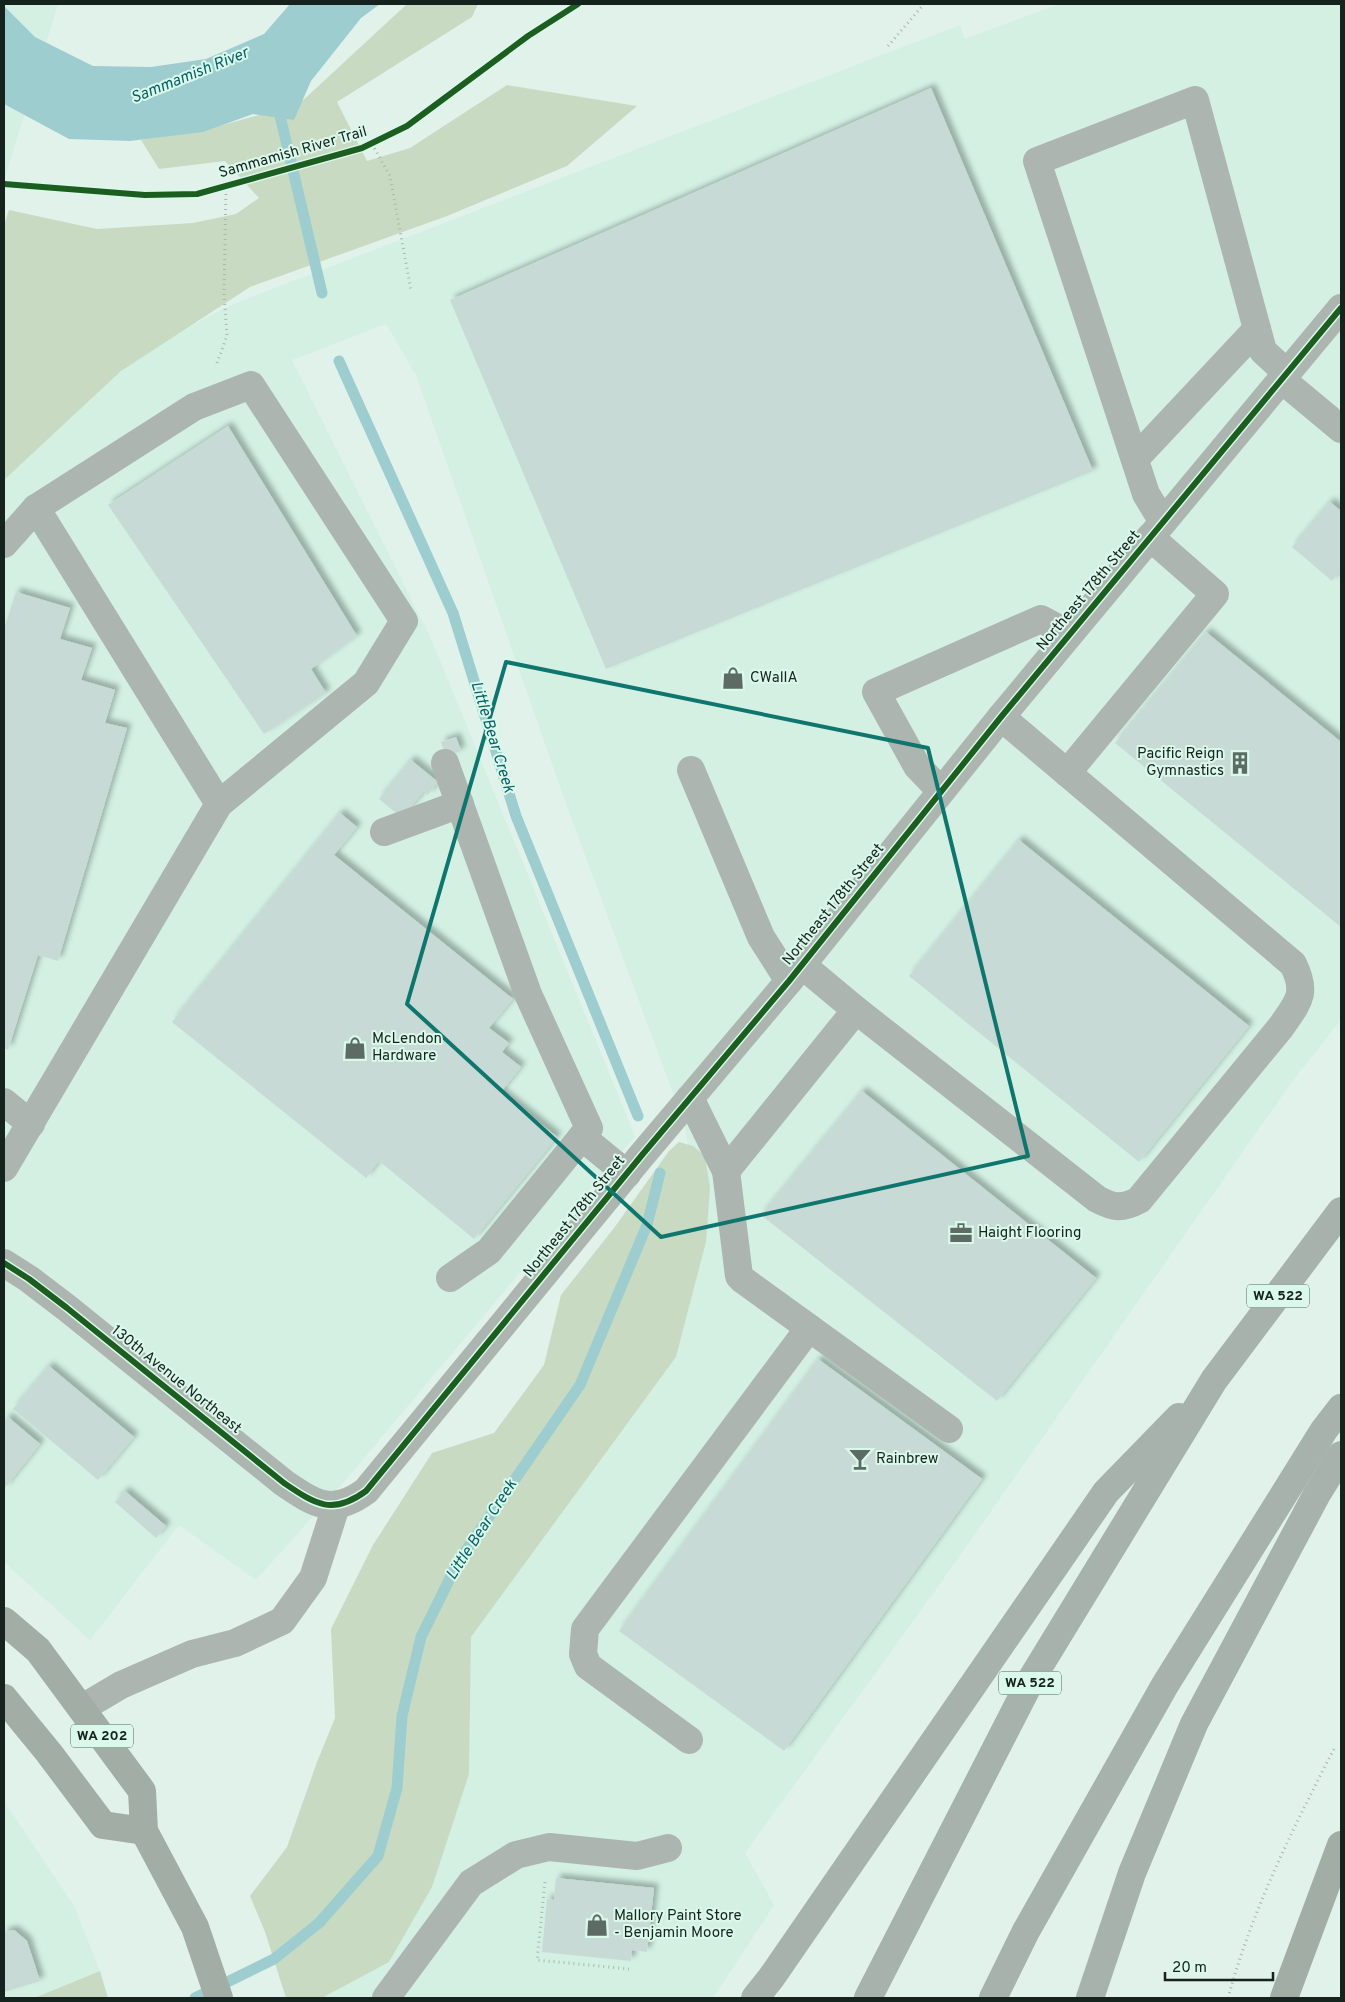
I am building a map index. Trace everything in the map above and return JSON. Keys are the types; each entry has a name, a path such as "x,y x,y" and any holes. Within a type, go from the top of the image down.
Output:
{"highway":[{"name":"WA 522","path":"868,1998 1032,1678 1214,1380 1341,1211"},
{"path":"762,1992 1106,1492 1214,1380"},
{"path":"993,1998 1026,1931 1165,1685 1324,1430 1341,1408"},
{"path":"1090,1998 1132,1873 1194,1724 1317,1494 1341,1456"}],"main road":[{"name":"WA 202","path":"4,1621 38,1650 142,1791 144,1831 195,1927 219,1998"},
{"name":"WA 202","path":"4,1698 49,1753 103,1825 144,1831"},
{"path":"1284,1998 1341,1844"}],"street":[{"path":"1067,772 1215,594 1157,530 1037,161 1195,100 1263,351 1284,376 1341,429"},
{"name":"Northeast 178th Street","path":"336,1506 352,1502 366,1491 795,973 1069,634 1341,308"},
{"path":"1135,459 1257,329"},
{"path":"4,544 36,508 194,407 250,385 404,621 366,683 219,804 4,1168"},
{"path":"36,508 219,804"},
{"path":"941,792 917,766 876,692 1041,619 1069,634"},
{"path":"691,770 761,936 795,973 856,1010 1097,1199 1112,1207 1128,1206 1140,1200 1281,1027 1296,1005 1302,990 1301,984 1293,964 1001,717"},
{"path":"445,763 528,994 589,1128 489,1251 450,1278"},
{"path":"384,832 460,804"},
{"path":"726,1171 856,1010"},
{"path":"690,1098 726,1171 739,1276 949,1429"},
{"path":"4,1102 31,1124"},
{"path":"582,1136 627,1174"},
{"name":"130th Avenue Northeast","path":"4,1263 29,1279 67,1308 284,1483 311,1502 336,1506"},
{"path":"689,1740 588,1666 583,1654 585,1629 810,1328"},
{"path":"82,1708 122,1685 192,1654 235,1643 282,1621 314,1578 336,1506"},
{"path":"386,1998 421,1954 472,1883 516,1855 549,1847 638,1856 668,1848"}],"path":[{"path":"888,46 924,4"},
{"path":"370,145 390,176 410,290"},
{"path":"216,364 227,336 224,294 226,186"},
{"path":"1228,1998 1258,1907 1301,1812 1335,1747"},
{"path":"549,1847 537,1960 629,1969"}],"highlighted area":[{"path":"506,662 928,748 1028,1156 661,1237 407,1004"}],"shaded area":[{"path":"4,4 58,4 4,181"},
{"path":"407,4 478,4 472,17 337,102 367,161 410,148 507,85 637,106 567,166 447,216 250,287 121,371 4,480 4,225 9,210 97,229 193,223 236,214 259,198 225,161 159,169 141,140 219,126 299,104"},
{"path":"1059,4 1341,4 1341,1020 1291,1083 940,1584 745,1853 774,1905 713,1998 322,1998 389,1962 469,1774 471,1637 676,1357 706,1242 684,1123 564,798 416,375 386,324 292,360 432,641 635,1136 349,1476 256,1580 179,1525 90,1640 4,1562 4,465 98,373 233,304 960,25 965,39"},
{"path":"679,1142 693,1146 705,1156 710,1188 706,1242 676,1357 471,1637 469,1774 432,1887 389,1962 322,1998 286,1998 265,1932 250,1896 287,1847 317,1762 335,1718 331,1629 373,1545 432,1453 494,1433 544,1365 561,1295 614,1228 669,1151"},
{"path":"4,1801 74,1906 100,1971 34,1998 4,1998"},
{"path":"100,1971 108,1998 34,1998"}],"water":[{"name":"Sammamish River","path":"290,4 380,4 361,18 311,81 294,120 253,114 203,132 130,141 69,139 4,104 4,6 35,37 93,66 151,67 206,59 264,34"}],"building":[{"path":"931,88 1093,471 606,669 450,300"},
{"path":"228,426 357,636 311,669 326,693 264,734 108,505"},
{"path":"1330,502 1341,511 1341,570 1332,581 1292,547"},
{"path":"16,592 70,608 60,639 92,648 81,680 115,690 105,723 127,728 58,961 38,955 8,1050 4,1048 4,629"},
{"name":"Pacific Reign Gymnastics","path":"1206,632 1341,742 1341,927 1115,743"},
{"path":"456,737 461,751 446,757 441,742"},
{"path":"411,760 438,782 428,795 424,791 402,818 379,799"},
{"name":"McLendon Hardware","path":"340,813 357,827 334,855 513,999 489,1028 509,1043 502,1052 521,1067 501,1092 557,1137 474,1239 379,1161 366,1178 172,1022"},
{"path":"1019,840 1249,1026 1139,1162 909,976"},
{"path":"862,1091 1096,1278 997,1401 761,1215"},
{"path":"818,1359 982,1479 784,1751 619,1631"},
{"path":"49,1366 134,1437 98,1480 13,1409"},
{"path":"8,1417 40,1444 4,1489 4,1422"},
{"path":"125,1491 166,1526 156,1538 115,1502"},
{"name":"Mallory Paint Store - Benjamin Moore","path":"556,1878 654,1888 647,1952 632,1950 631,1961 542,1952 547,1899 554,1900"},
{"path":"14,1930 27,1941 40,1981 4,1992 4,1932"}],"waterway":[{"name":"Little Bear Creek","path":"277,103 322,293"},
{"name":"Little Bear Creek","path":"339,361 453,613 516,816 638,1116"},
{"name":"Little Bear Creek","path":"195,1998 274,1959 319,1923 378,1856 397,1788 402,1716 421,1637 458,1562 580,1385 647,1225 660,1173"}],"cycle path":[{"name":"Sammamish River Trail","path":"4,184 145,195 197,194 362,148 407,126 528,36 578,4"},
{"path":"4,1263 29,1279 67,1308 284,1483 305,1497 324,1504 333,1505 354,1499 366,1491 642,1155 789,981 1001,717 1341,308"}],"place":[{"name":"CWallA","path":"733,678"},
{"name":"Pacific Reign Gymnastics","path":"1240,763"},
{"name":"McLendon Hardware","path":"355,1048"},
{"name":"Haight Flooring","path":"961,1233"},
{"name":"Rainbrew","path":"860,1459"},
{"name":"Mallory Paint Store - Benjamin Moore","path":"597,1925"}]}
